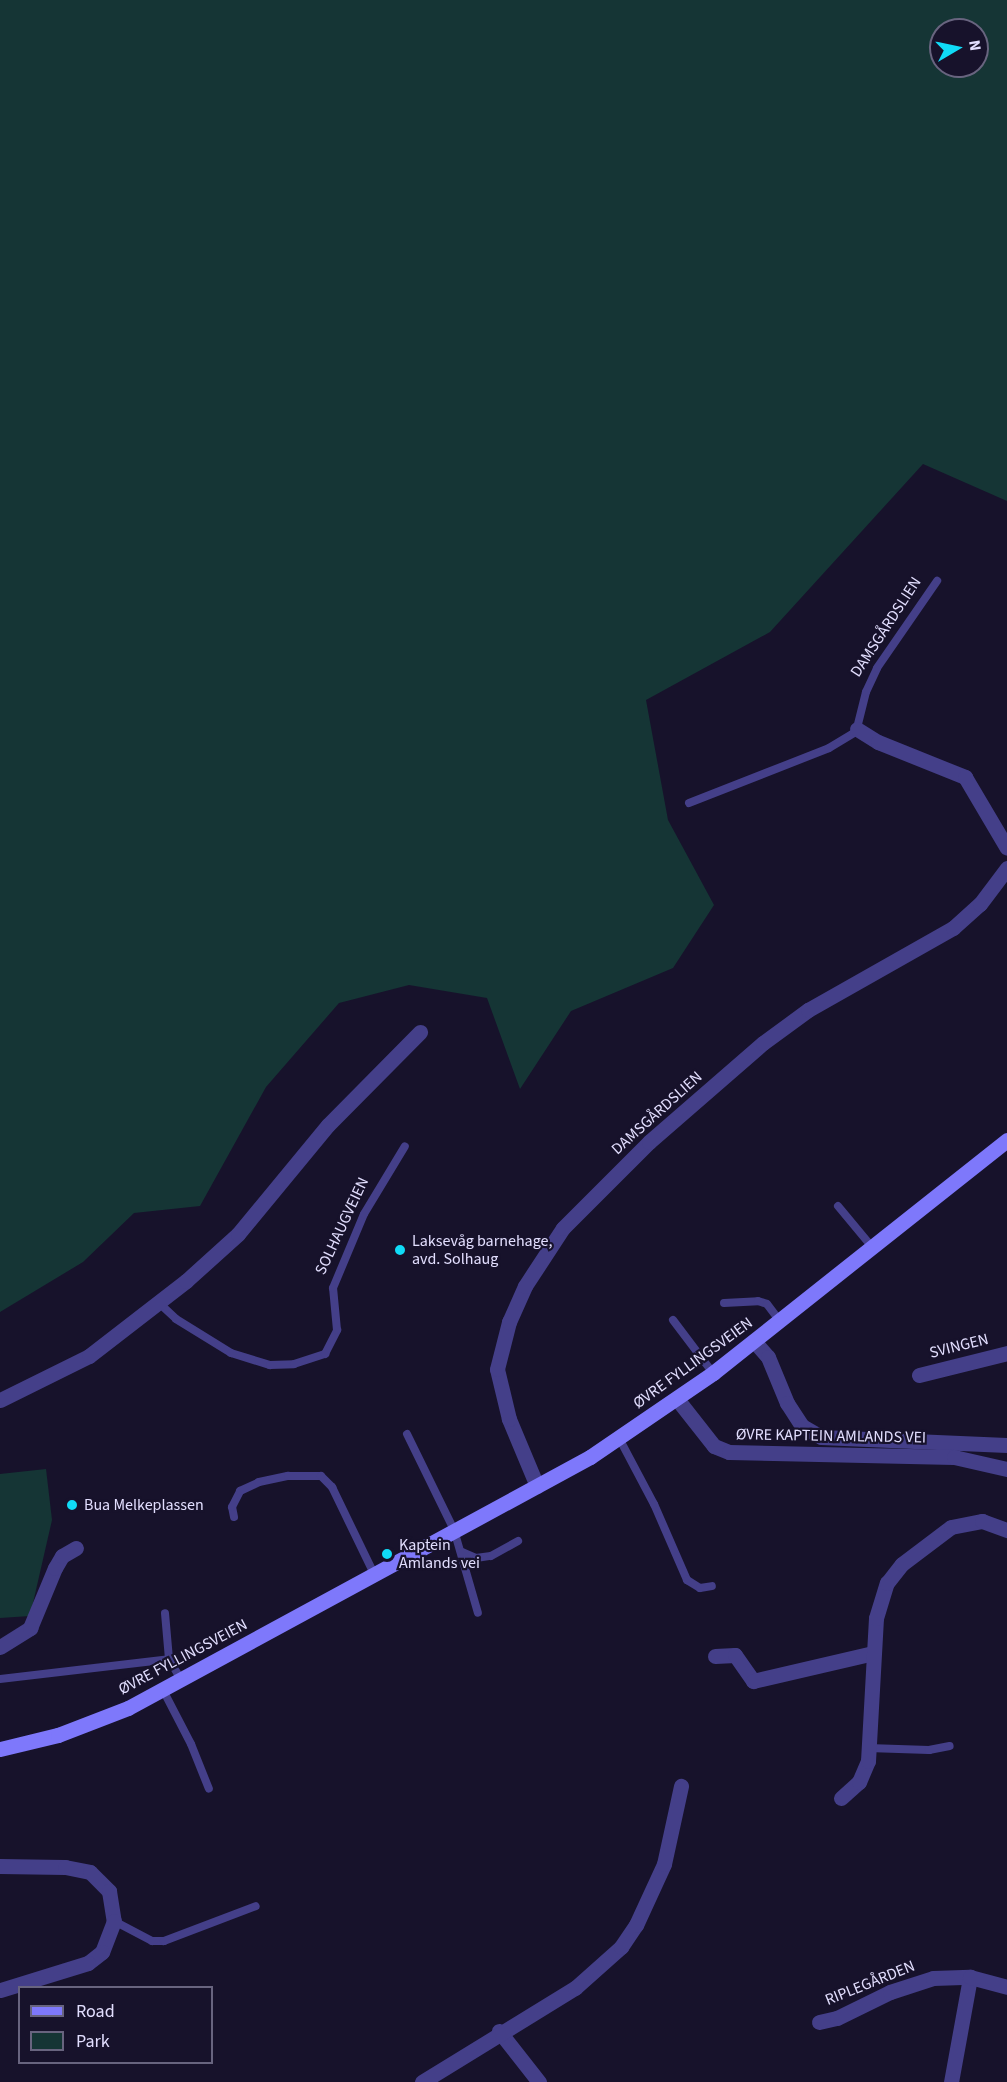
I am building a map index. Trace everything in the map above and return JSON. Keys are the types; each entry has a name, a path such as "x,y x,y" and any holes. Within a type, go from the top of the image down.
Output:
{"main road":[{"name":"ØVRE FYLLINGSVEIEN","path":"0,1749 94,1722 162,1690 537,1486 619,1438 713,1373 1007,1140"}],"street":[{"path":"856,729 878,742 965,777 1007,848"},
{"name":"DAMSGÅRDSLIEN","path":"537,1486 509,1419 497,1369 509,1322 525,1286 563,1228 649,1142 763,1043 808,1010 954,928 980,904 1007,868"},
{"path":"0,1400 89,1356 159,1303 238,1234 328,1125 420,1032"},
{"path":"754,1341 768,1357 787,1403 802,1426 821,1437 1007,1445"},
{"name":"SVINGEN","path":"919,1375 1007,1353"},
{"name":"ØVRE KAPTEIN AMLANDS VEI","path":"677,1399 714,1446 729,1452 945,1457 1007,1469"},
{"path":"841,1798 859,1782 868,1761 873,1653 878,1603 902,1564 960,1523 982,1521 1007,1530"},
{"path":"0,1647 30,1628 55,1568 62,1556 76,1548"},
{"path":"715,1656 735,1655 753,1681 873,1653"},
{"path":"422,2082 499,2031 575,1988 621,1947 636,1925 664,1864 681,1786"},
{"path":"0,1866 65,1867 90,1872 109,1891 114,1922 102,1952 88,1963 0,1990"},
{"path":"951,2082 970,1977"},
{"name":"RIPLEGÅRDEN","path":"819,2022 837,2018 890,1992 933,1978 970,1977 1007,1987"},
{"path":"499,2031 539,2082"}],"lane":[{"name":"DAMSGÅRDSLIEN","path":"856,729 866,692 877,668 937,581"},
{"path":"689,803 829,748 856,729"},
{"name":"SOLHAUGVEIEN","path":"159,1303 177,1319 240,1356 270,1365 294,1364 325,1353 337,1330 333,1288 364,1214 405,1146"},
{"path":"838,1206 872,1247"},
{"path":"724,1303 758,1301 767,1304 780,1321"},
{"path":"673,1320 713,1373"},
{"path":"407,1434 454,1530 478,1613"},
{"path":"619,1438 654,1504 687,1580 693,1586 712,1586"},
{"path":"234,1517 232,1507 240,1491 259,1482 288,1476 321,1476 332,1487 374,1574"},
{"path":"462,1552 476,1558 490,1556 518,1541"},
{"name":"ØVRE FYLLINGSVEIEN","path":"0,1679 169,1659 165,1613"},
{"path":"169,1659 181,1680"},
{"path":"162,1690 192,1744 209,1789"},
{"path":"868,1748 929,1750 950,1746"},
{"path":"114,1922 145,1939 165,1941 256,1906"}],"green space":[{"path":"0,0 1007,0 1007,501 923,464 770,632 646,700 668,820 714,905 673,968 571,1011 520,1089 487,998 409,985 339,1003 266,1087 200,1206 134,1213 83,1262 0,1312"},
{"path":"46,1469 52,1520 30,1616 0,1618 0,1474"}],"place":[{"name":"Laksevåg barnehage, avd. Solhaug","path":"400,1250"},
{"name":"Bua Melkeplassen","path":"72,1505"},
{"name":"Kaptein Amlands vei","path":"387,1554"}]}
